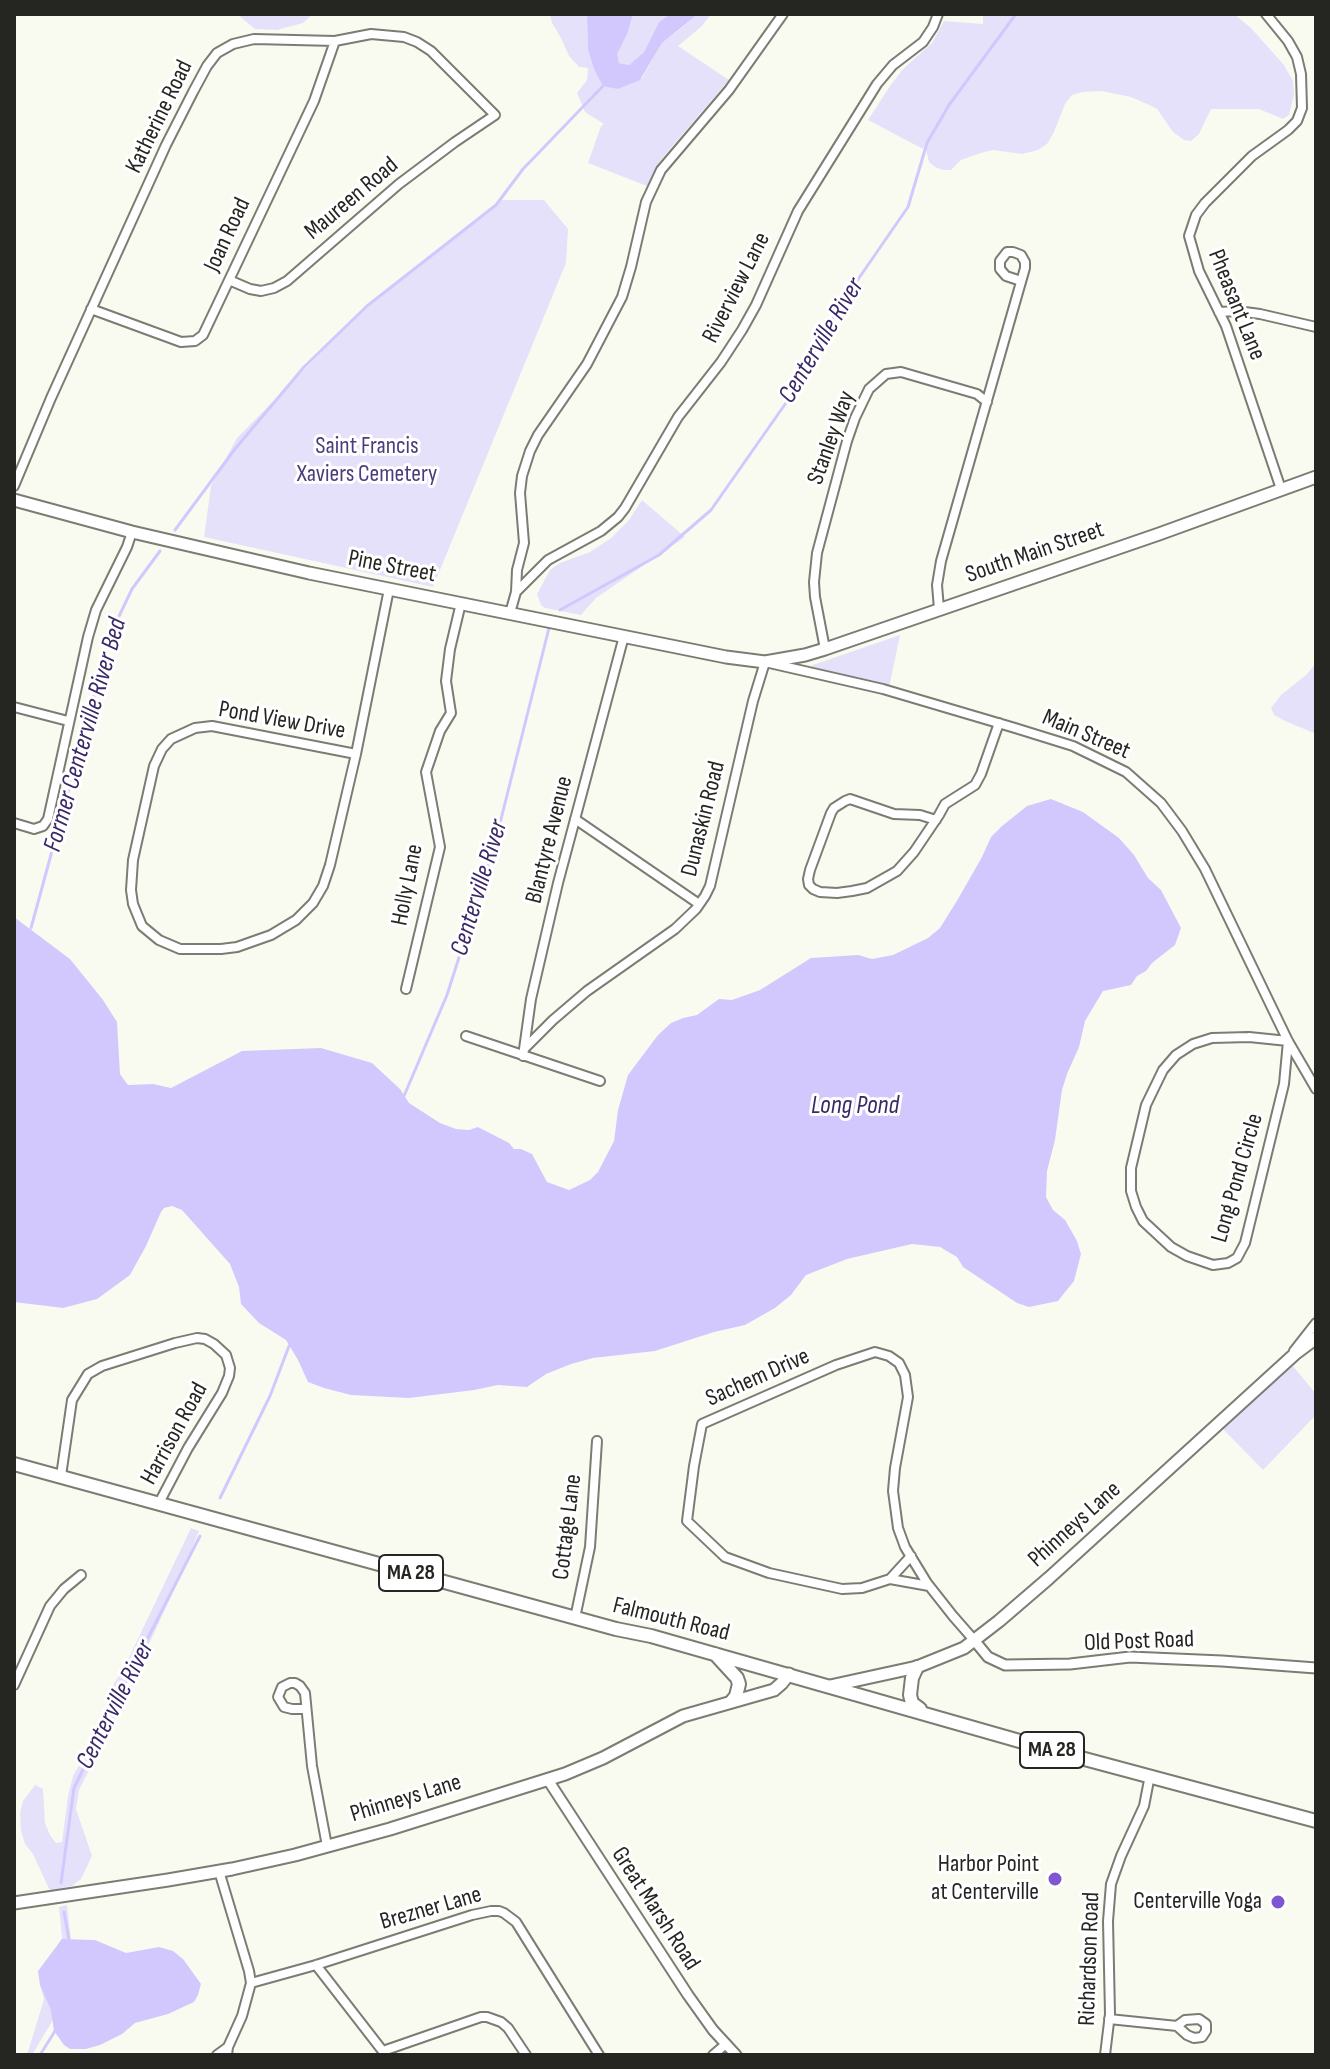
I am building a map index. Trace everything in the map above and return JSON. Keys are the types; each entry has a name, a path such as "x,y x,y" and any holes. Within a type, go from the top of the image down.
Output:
{"main road":[{"name":"South Main Street","path":"765,662 825,649 1316,477"},
{"name":"Pine Street","path":"14,500 132,532 309,573 726,657 765,662"},
{"name":"Phinneys Lane","path":"830,1686 917,1667 964,1648 1049,1578 1316,1338"},
{"name":"Falmouth Road","path":"14,1462 1316,1821"},
{"path":"715,1654 737,1678 739,1684 732,1701"},
{"path":"917,1667 910,1686 912,1703 934,1716"},
{"name":"Phinneys Lane","path":"14,1903 219,1871 327,1846 589,1765 683,1716 774,1690 789,1674"}],"street":[{"name":"Riverview Lane","path":"510,613 524,543 520,484 533,443 587,364 622,297 646,202 661,170 729,90 783,14"},
{"name":"Riverview Lane","path":"516,592 548,560 601,531 625,508 678,417 742,330 798,211 869,97 884,74 929,35 938,14"},
{"name":"Pheasant Lane","path":"1266,14 1297,57 1302,108 1292,126 1252,156 1205,203 1190,227 1189,236 1193,253 1226,326 1281,489"},
{"name":"Katherine Road","path":"14,486 166,145 212,59 225,47 254,39 335,41 371,34 397,36 417,42 431,51 495,115"},
{"name":"Joan Road","path":"91,309 176,340 191,342 200,339 314,101 335,41"},
{"name":"Maureen Road","path":"229,280 261,291 287,281 399,184 495,115"},
{"path":"939,609 939,569 1021,281"},
{"path":"1219,312 1260,314 1316,327"},
{"name":"Stanley Way","path":"825,649 815,597 815,563 847,441 869,389 886,374 901,372 977,394 987,402"},
{"path":"14,823 34,829 46,824 88,637 96,610 132,532"},
{"name":"Pond View Drive","path":"356,754 212,726 195,728 171,739 154,766 133,860 131,890 142,926 150,934 180,949 237,947 271,935 296,920 313,903 330,865 356,754 389,589"},
{"name":"Holly Lane","path":"406,989 440,847 426,772 440,731 451,713 446,681 461,603"},
{"name":"Blantyre Avenue","path":"524,1052 531,999 624,636"},
{"name":"Main Street","path":"765,662 883,689 999,723 1073,746 1126,772 1161,803 1205,869 1288,1041 1316,1089"},
{"name":"Dunaskin Road","path":"524,1052 575,1001 675,929 699,904 710,886 765,662"},
{"path":"14,707 68,721"},
{"path":"936,820 920,815 894,814 850,799 838,805 825,828 810,870 809,885 820,892 837,893 867,888 897,871 914,852 936,820 945,804 975,785 999,723"},
{"path":"575,819 699,904"},
{"path":"466,1036 524,1052 600,1081"},
{"name":"Long Pond Circle","path":"1249,1037 1288,1041 1284,1084 1245,1243 1237,1258 1228,1263 1213,1265 1187,1256 1171,1247 1143,1221 1131,1191 1135,1144 1154,1087 1176,1055 1193,1044 1212,1038 1249,1037"},
{"path":"1278,1370 1316,1323"},
{"name":"Harrison Road","path":"61,1476 72,1400 88,1374 102,1366 175,1343 205,1339 226,1355 229,1376 159,1503"},
{"name":"Sachem Drive","path":"930,1587 890,1579 862,1588 842,1589 769,1573 725,1557 687,1521 702,1424 836,1365 875,1352 899,1363 905,1375 908,1397 893,1491 898,1528 930,1587 974,1640"},
{"name":"Cottage Lane","path":"575,1618 590,1547 597,1441"},
{"path":"890,1579 911,1556"},
{"path":"14,1685 50,1606 81,1575"},
{"name":"Old Post Road","path":"974,1640 988,1657 1005,1665 1070,1664 1130,1657 1316,1668"},
{"path":"306,1709 327,1846"},
{"name":"Richardson Road","path":"1105,2055 1109,2019 1108,1921 1111,1884 1144,1806 1150,1775"},
{"name":"Great Marsh Road","path":"548,1780 694,2004 736,2055"},
{"path":"217,2055 228,2051 251,1983 219,1871"},
{"name":"Brezner Lane","path":"251,1983 472,1915 491,1911 504,1913 516,1922 599,2055"},
{"path":"316,1965 384,2053 487,2017 508,2028 526,2055"},
{"path":"1109,2019 1177,2026"},
{"path":"713,2055 726,2044"}],"green space":[{"path":"237,14 313,14 303,23 277,30 255,29"},
{"path":"550,14 587,14 588,50 594,69 618,89 642,78 662,43 698,14 711,14 678,46 729,80 659,162 647,186 588,163 604,124 585,112 577,93 587,80 588,68 579,67 569,56"},
{"path":"633,14 670,14 659,22 644,52 629,65 619,63 616,54 628,32"},
{"path":"983,14 1234,14 1284,65 1293,81 1294,95 1289,115 1283,119 1259,109 1211,109 1199,134 1191,141 1173,132 1157,109 1147,104 1101,91 1083,92 1072,95 1065,104 1047,144 1038,150 1022,154 993,150 961,160 951,170 943,170 929,162 925,145 923,149 868,120 903,69 932,43 944,21 983,24"},
{"name":"Saint Francis Xaviers Cemetery","path":"501,200 544,200 568,229 566,263 433,587 204,537 211,486 237,438 358,315"},
{"path":"642,500 685,537 596,598 581,615 541,605 537,594 550,570 590,552 611,538 629,520"},
{"path":"900,635 889,688 810,666"},
{"path":"1316,663 1316,734 1274,715 1271,708"},
{"path":"1293,1366 1316,1394 1316,1415 1263,1470 1222,1428"},
{"path":"191,1528 199,1531 181,1575 127,1683 102,1750 79,1790 76,1809 92,1856 81,1879 56,1892 49,1889 25,1844 20,1813 23,1801 35,1785 43,1789 45,1823 56,1843 62,1842 73,1776 100,1732 113,1685"},
{"path":"67,1905 71,1940 59,2010 32,2055 27,2055 44,1999 40,1985 45,1966 62,1938 59,1907"}],"water":[{"path":"587,14 633,14 617,54 619,63 629,65 644,52 659,22 670,14 698,14 662,43 640,80 618,89 603,86 594,69 588,50"},
{"name":"Long Pond","path":"1051,799 1083,812 1119,838 1148,878 1161,890 1181,928 1175,945 1137,976 1131,985 1103,991 1085,1021 1079,1047 1067,1074 1047,1171 1046,1197 1053,1210 1065,1220 1081,1254 1074,1281 1058,1301 1029,1307 1017,1303 963,1267 957,1257 940,1247 912,1244 847,1259 806,1275 791,1295 745,1325 655,1351 593,1358 571,1364 546,1374 527,1387 498,1385 409,1398 351,1395 308,1382 286,1340 259,1323 241,1304 239,1287 230,1264 182,1210 172,1206 161,1212 130,1275 97,1299 63,1308 14,1302 14,917 70,959 103,1000 117,1022 120,1074 128,1085 153,1084 171,1088 242,1051 321,1048 372,1063 400,1089 409,1103 440,1123 456,1129 478,1127 509,1143 514,1149 532,1154 547,1182 569,1190 590,1180 598,1172 614,1141 618,1110 628,1075 671,1023 697,1015 719,999 732,1000 760,990 811,958 858,955 872,959 893,955 928,938 940,928 991,837 1027,806"},
{"path":"62,1939 95,1940 126,1953 159,1947 173,1951 183,1959 201,1984 198,1995 194,2002 168,2014 135,2023 100,2045 70,2049 54,2031 51,2010 40,1985 38,1971"}],"waterway":[{"name":"Centerville River","path":"560,610 659,555 711,510 788,400 841,304 908,207 927,143 949,105 1016,14"},
{"name":"Former Centerville River Bed","path":"175,530 235,449 304,367 367,306 496,205 523,169 603,86"},
{"name":"Former Centerville River Bed","path":"31,928 112,631 132,589 160,551"},
{"name":"Centerville River","path":"404,1096 447,995 493,851 549,628"},
{"name":"Centerville River","path":"220,1498 270,1396 289,1346"},
{"name":"Centerville River","path":"61,1883 74,1788 200,1536"},
{"name":"Centerville River","path":"64,1912 69,1940"},
{"name":"Centerville River","path":"40,2055 55,2031"}],"place":[{"name":"Harbor Point at Centerville","path":"1055,1879"},
{"name":"Centerville Yoga","path":"1278,1902"}]}
